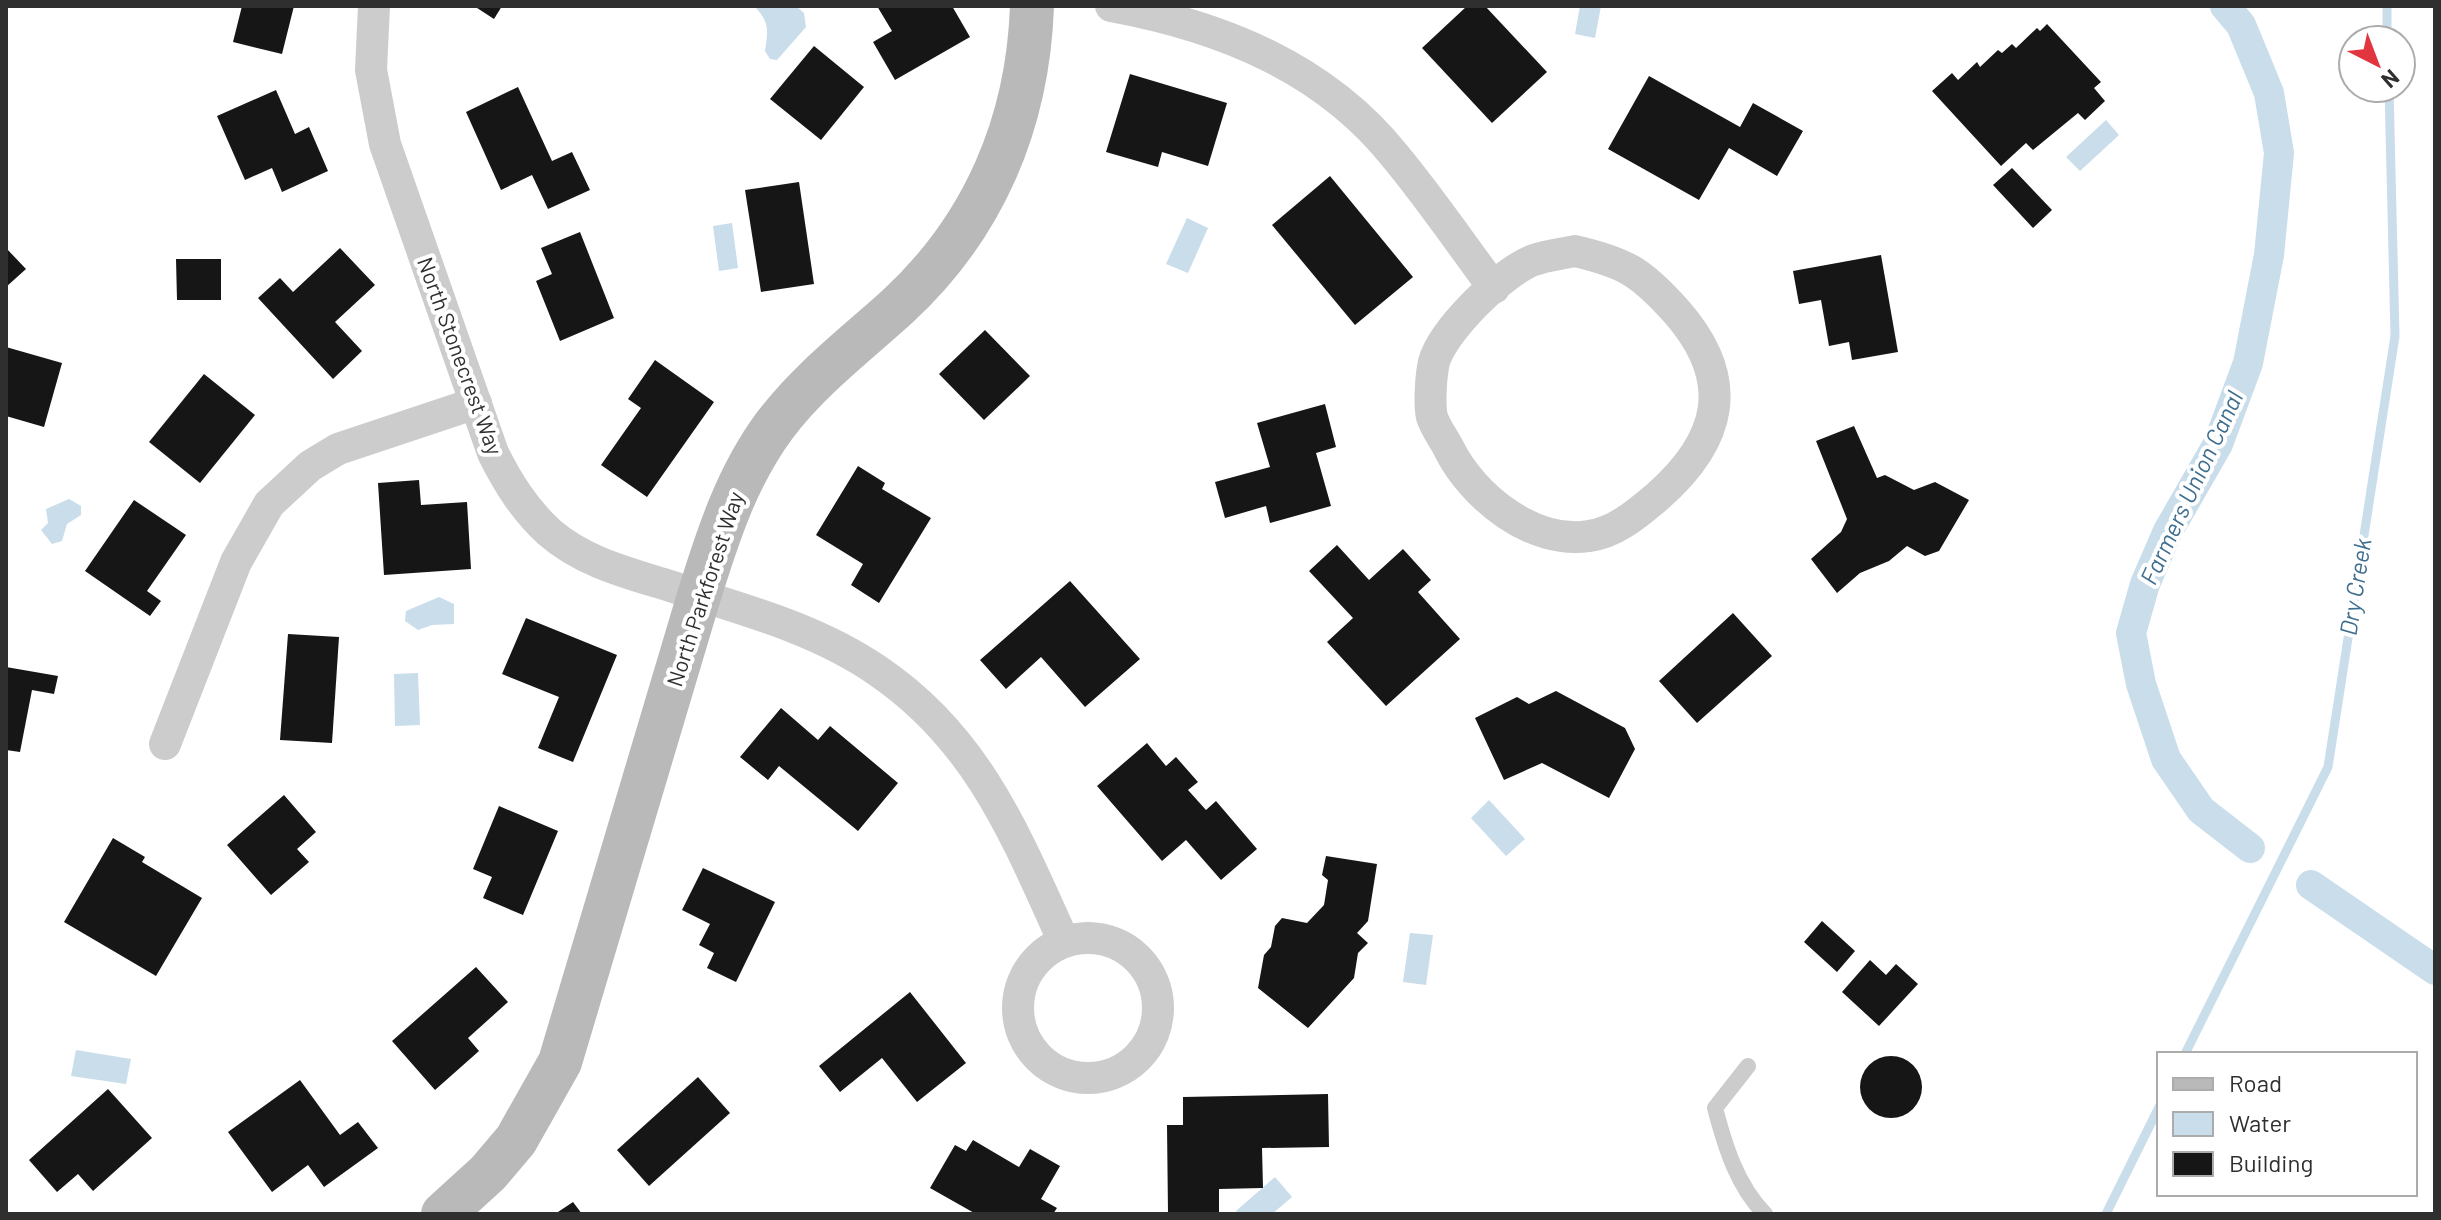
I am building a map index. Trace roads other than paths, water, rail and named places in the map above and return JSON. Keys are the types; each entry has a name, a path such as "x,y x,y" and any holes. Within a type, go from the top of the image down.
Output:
{"street":[{"name":"North Stonecrest Way","path":"374,6 371,70 385,144 476,403 508,484 551,533 608,567 754,613 850,653 878,670 930,713 992,789 1064,942"},
{"name":"North Parkforest Way","path":"443,1214 488,1173 516,1140 560,1062 722,522 743,475 775,426 814,380 929,275 985,197 1006,151 1023,96 1032,6"},
{"path":"1111,6 1191,23 1249,44 1299,71 1352,111 1394,154 1494,288"},
{"path":"1575,251 1619,261 1653,286 1697,335 1716,381 1710,433 1682,475 1632,519 1589,536 1533,531 1493,504 1456,463 1432,416 1434,362 1461,318 1494,288 1531,260 1575,251"},
{"path":"165,744 236,562 269,504 310,466 338,449 476,403"},
{"path":"1087,938 1110,941 1130,951 1147,968 1157,989 1159,1012 1154,1035 1142,1055 1124,1070 1102,1078 1078,1079 1056,1072 1037,1058 1024,1039 1018,1016 1023,982 1043,953 1064,942 1087,938"}],"lane":[{"path":"1748,1066 1715,1108 1727,1151 1752,1201 1765,1214"}],"water":[{"path":"754,6 796,6 804,13 806,27 777,60 770,59 765,51 767,27"},
{"path":"1580,6 1601,6 1595,38 1575,34"},
{"path":"2106,120 2119,135 2080,171 2066,157"},
{"path":"1187,218 1208,228 1188,273 1166,264"},
{"path":"732,223 738,268 719,271 713,226"},
{"path":"69,499 81,506 81,515 67,524 62,541 52,544 41,530 48,523 46,509"},
{"path":"439,597 454,604 454,624 432,625 418,630 405,621 406,611"},
{"path":"418,673 420,725 395,726 394,674"},
{"path":"1489,800 1525,839 1506,856 1471,818"},
{"path":"1410,933 1433,935 1426,985 1403,982"},
{"path":"76,1050 131,1059 126,1084 71,1076"},
{"path":"1275,1177 1292,1197 1272,1214 1239,1214 1236,1211"}],"waterway":[{"name":"Farmers Union Canal","path":"2225,6 2241,25 2269,93 2279,153 2269,255 2248,363 2218,444 2168,531 2145,584 2131,633 2141,684 2166,759 2201,810 2250,848"},
{"name":"Dry Creek","path":"2387,6 2387,24"},
{"name":"Dry Creek","path":"2186,1052 2328,767 2395,336 2389,104"},
{"name":"Farmers Union Canal","path":"2311,885 2435,970"},
{"name":"Dry Creek","path":"2106,1214 2157,1111"}]}
